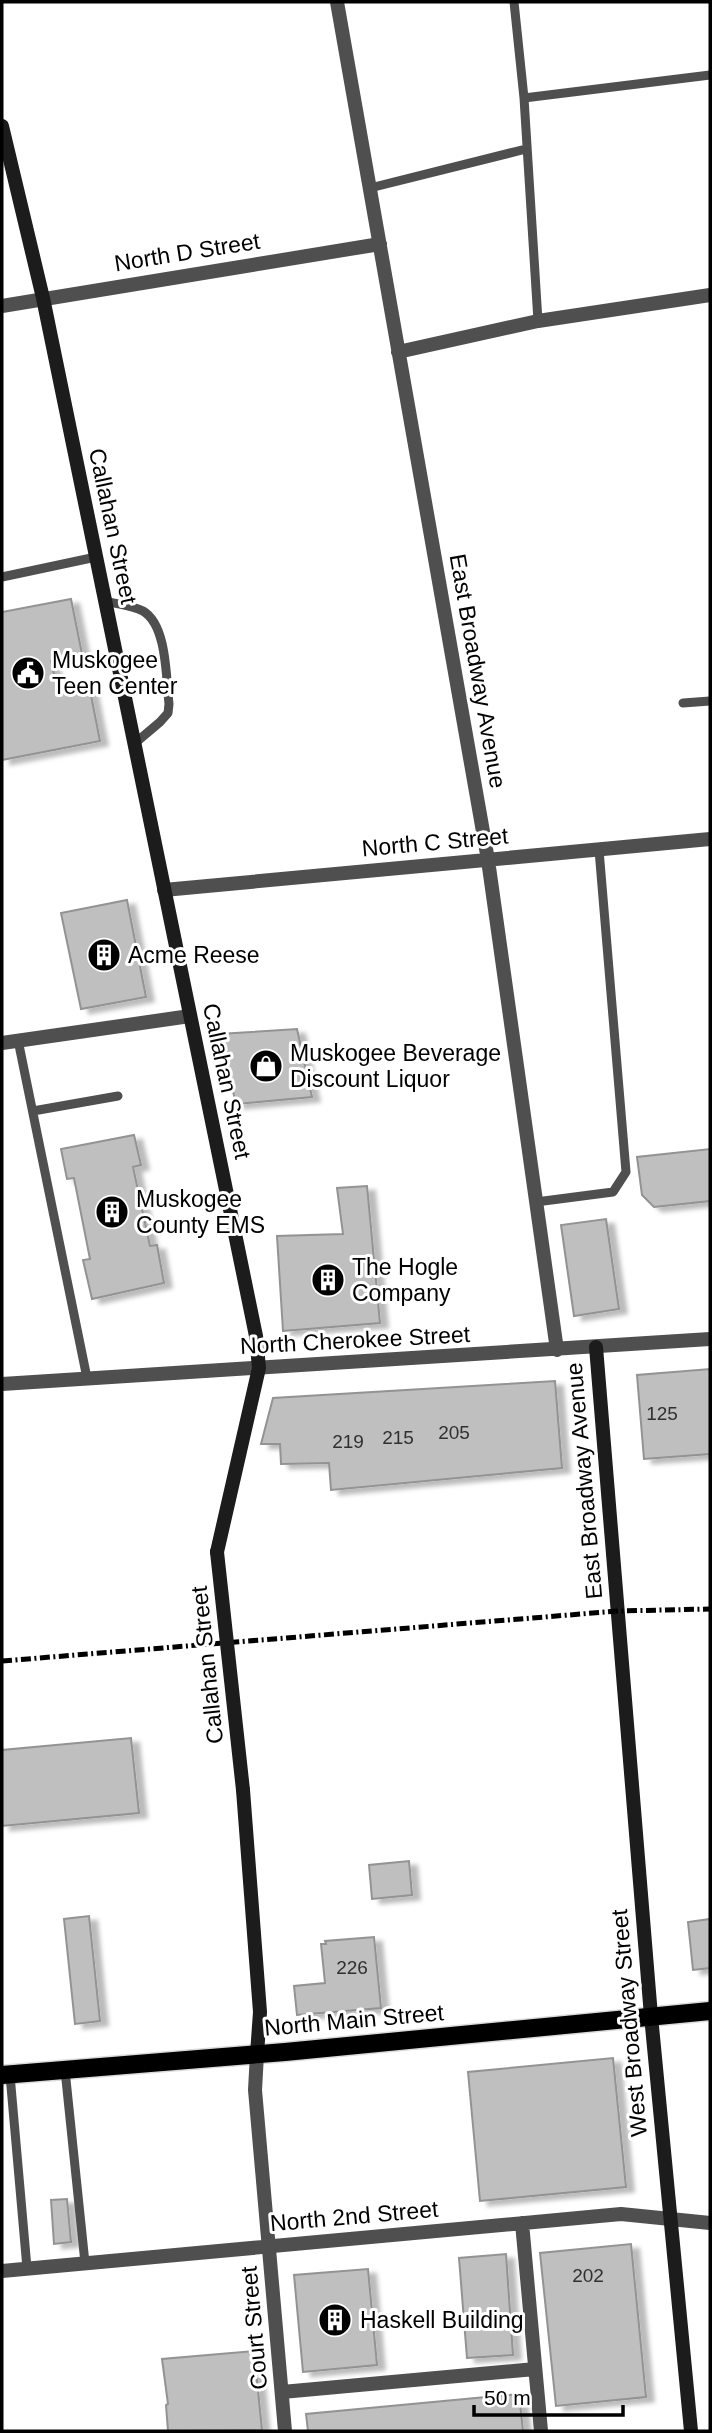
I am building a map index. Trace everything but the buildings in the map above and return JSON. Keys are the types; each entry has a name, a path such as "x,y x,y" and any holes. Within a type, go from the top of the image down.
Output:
{"main road":[{"name":"North Main Street","path":"6,2075 710,2011"}],"street":[{"name":"East Broadway Avenue","path":"337,2 488,860 557,1350"},
{"name":"Callahan Street","path":"2,126 43,298 256,1336 259,1368 217,1552 243,1790 260,2012 257,2054"},
{"name":"North D Street","path":"2,306 380,244"},
{"path":"398,352 538,321 710,295"},
{"name":"North C Street","path":"164,890 710,839"},
{"path":"2,1043 190,1016"},
{"name":"North Cherokee Street","path":"2,1384 710,1339"},
{"name":"East Broadway Avenue","path":"596,1347 618,1611"},
{"name":"West Broadway Street","path":"618,1611 651,2016 691,2431"},
{"name":"Court Street","path":"257,2054 255,2090 285,2431"},
{"name":"North 2nd Street","path":"2,2270 621,2214 710,2223"},
{"path":"522,2223 541,2431"},
{"path":"282,2392 535,2369"}],"lane":[{"path":"514,2 524,98 538,321"},
{"path":"524,98 710,75"},
{"path":"370,188 526,149"},
{"path":"2,577 96,556"},
{"path":"105,601 141,610 152,618 159,629 169,704 167,713 134,744"},
{"path":"683,703 710,701"},
{"path":"536,1202 613,1192 626,1172 599,850"},
{"path":"18,1040 87,1377"},
{"path":"33,1111 118,1096"},
{"path":"65,2070 85,2263"},
{"path":"6,2075 27,2268"}],"railway":[{"path":"2,1661 618,1611 710,1609"}],"place":[{"name":"Muskogee Teen Center","path":"28,673"},
{"name":"Acme Reese","path":"104,955"},
{"name":"Muskogee Beverage Discount Liquor","path":"266,1066"},
{"name":"Muskogee County EMS","path":"112,1212"},
{"name":"The Hogle Company","path":"328,1280"},
{"name":"Haskell Building","path":"335,2320"}]}
